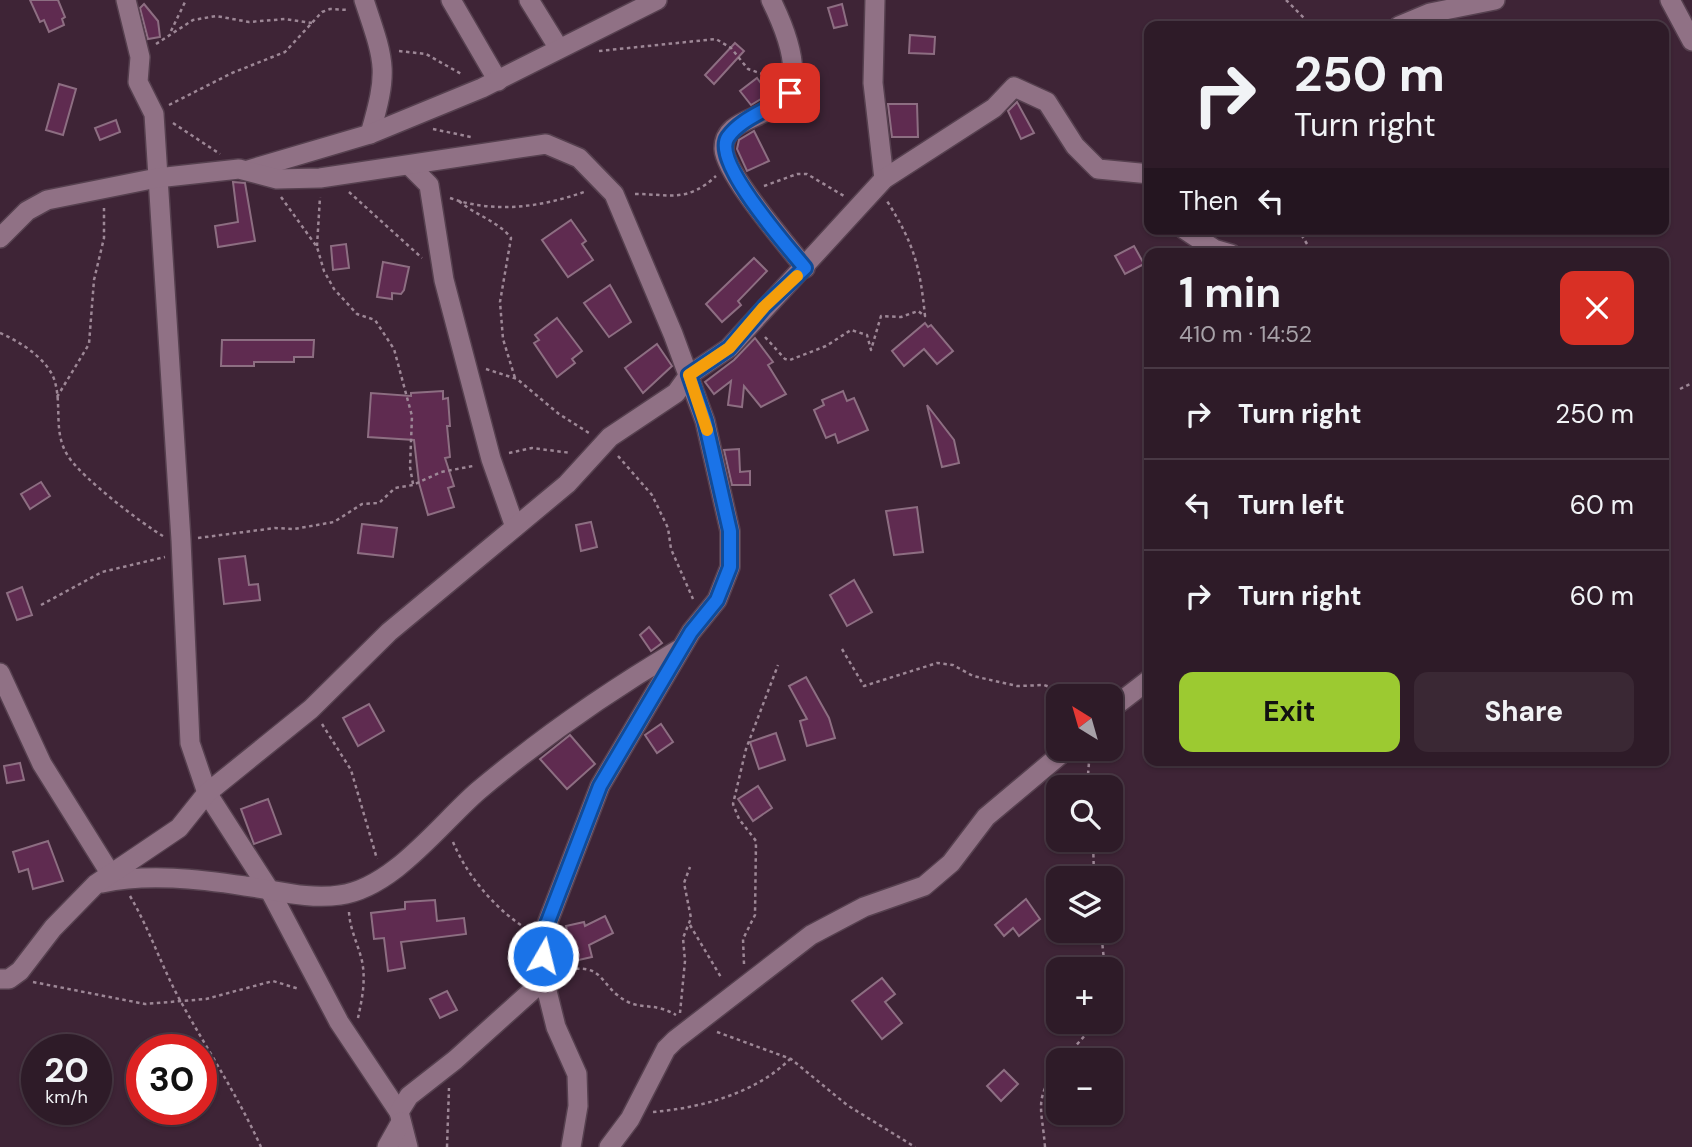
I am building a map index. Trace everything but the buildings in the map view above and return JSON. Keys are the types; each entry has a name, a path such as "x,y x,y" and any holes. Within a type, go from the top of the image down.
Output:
{"street":[{"path":"126,0 140,57 138,82 154,114 182,547 190,743 207,793 270,891 324,992 400,1117 408,1147"},
{"path":"451,0 490,84"},
{"path":"529,0 558,47"},
{"path":"0,238 27,211 47,200 157,178 249,171 370,134 490,84 558,47 657,0"},
{"path":"771,0 793,53 794,76 791,88 778,105 749,120 726,139 724,149 727,162 805,268"},
{"path":"875,0 873,83 881,182"},
{"path":"1411,21 1430,13 1495,0"},
{"path":"1670,0 1692,41"},
{"path":"366,5 382,52 384,71 381,96 370,134"},
{"path":"4,979 20,971 52,928 109,879 179,828 207,793 310,709 389,632 567,484 605,442 676,393 689,375 729,348 881,182 994,108 1014,87 1047,102 1074,146 1098,169 1142,174"},
{"path":"249,171 277,179 320,178 546,144 579,158 610,189 689,375 705,421 730,531 730,567 717,600 681,648 600,786 542,937 544,977 556,1027 577,1074 578,1106 571,1147"},
{"path":"410,166 429,185 444,280 491,459 515,527"},
{"path":"1193,235 1212,248"},
{"path":"109,879 198,880 311,896 348,892 385,874 415,855 477,792 598,698 681,648"},
{"path":"0,673 42,764 109,879"},
{"path":"1124,699 1144,684"},
{"path":"608,1147 630,1119 666,1049 811,935 864,907 924,886 951,863 986,817 1053,761"},
{"path":"387,1147 409,1096 455,1060 544,977"}],"path":[{"path":"171,31 186,0"},
{"path":"1286,0 1307,21"},
{"path":"154,114 232,73 285,52 312,23 330,9 366,5"},
{"path":"140,57 171,31 193,20 216,16 249,22 285,19 312,23"},
{"path":"596,51 716,40 731,48 748,69 791,88"},
{"path":"382,52 408,50 426,54 490,84"},
{"path":"154,114 249,171 317,247"},
{"path":"430,130 454,131 475,138"},
{"path":"458,201 493,208 512,207 610,189 683,196 703,187 727,162"},
{"path":"744,186 760,187 797,174 807,174 858,206"},
{"path":"413,485 410,467 412,416 394,349 375,320 357,314 334,289 324,271 317,247 320,178 337,184 355,197 444,280"},
{"path":"753,320 774,348 790,360 825,346 851,330 867,335 872,350 881,316 901,317 918,311 925,316 916,256 908,234 881,182"},
{"path":"429,185 505,231 511,238 500,302 503,338 515,379"},
{"path":"56,399 89,344 94,280 104,239 106,216 100,191"},
{"path":"0,333 38,356 55,382 58,428 68,457 126,511 182,547"},
{"path":"467,363 515,379 559,414 605,442 652,495 668,528 671,549 696,604"},
{"path":"1680,389 1692,383"},
{"path":"41,605 102,572 182,547 275,528 294,529 334,522 362,504 379,502 395,488 413,485 441,472 480,465 491,459 532,449 574,453 605,442"},
{"path":"842,649 864,686 937,663 953,665 974,676 1017,686 1046,686"},
{"path":"741,990 743,939 755,915 757,841 739,819 733,804 746,749 778,665"},
{"path":"310,709 335,742 351,770 380,867 385,874"},
{"path":"456,813 452,839 469,871 493,901 523,927 542,937"},
{"path":"690,867 684,883 690,925 741,990"},
{"path":"109,879 149,929 179,999 220,1065 261,1147"},
{"path":"348,892 350,927 362,963 364,988 353,1041"},
{"path":"544,977 576,968 594,970 628,1002 663,1007 680,1017 685,961 683,938 690,925"},
{"path":"4,979 42,982 134,1003 206,999 273,981 324,992"},
{"path":"695,1025 768,1048 791,1059 846,1105 915,1147"},
{"path":"1074,1048 1086,1034"},
{"path":"630,1119 647,1112 676,1110 737,1093 775,1074 791,1059"},
{"path":"447,1147 448,1098 455,1060"},
{"path":"1045,1147 1039,1103 1046,1083"}],"slow traffic":[{"path":"707,430 689,375 729,348 764,307 797,276"}],"route":[{"path":"543,956 542,937 600,786 691,632 717,600 730,567 730,531 705,421 689,375 729,348 764,307 805,268 768,222 727,162 724,149 726,139 733,131 778,105 790,93"}]}
